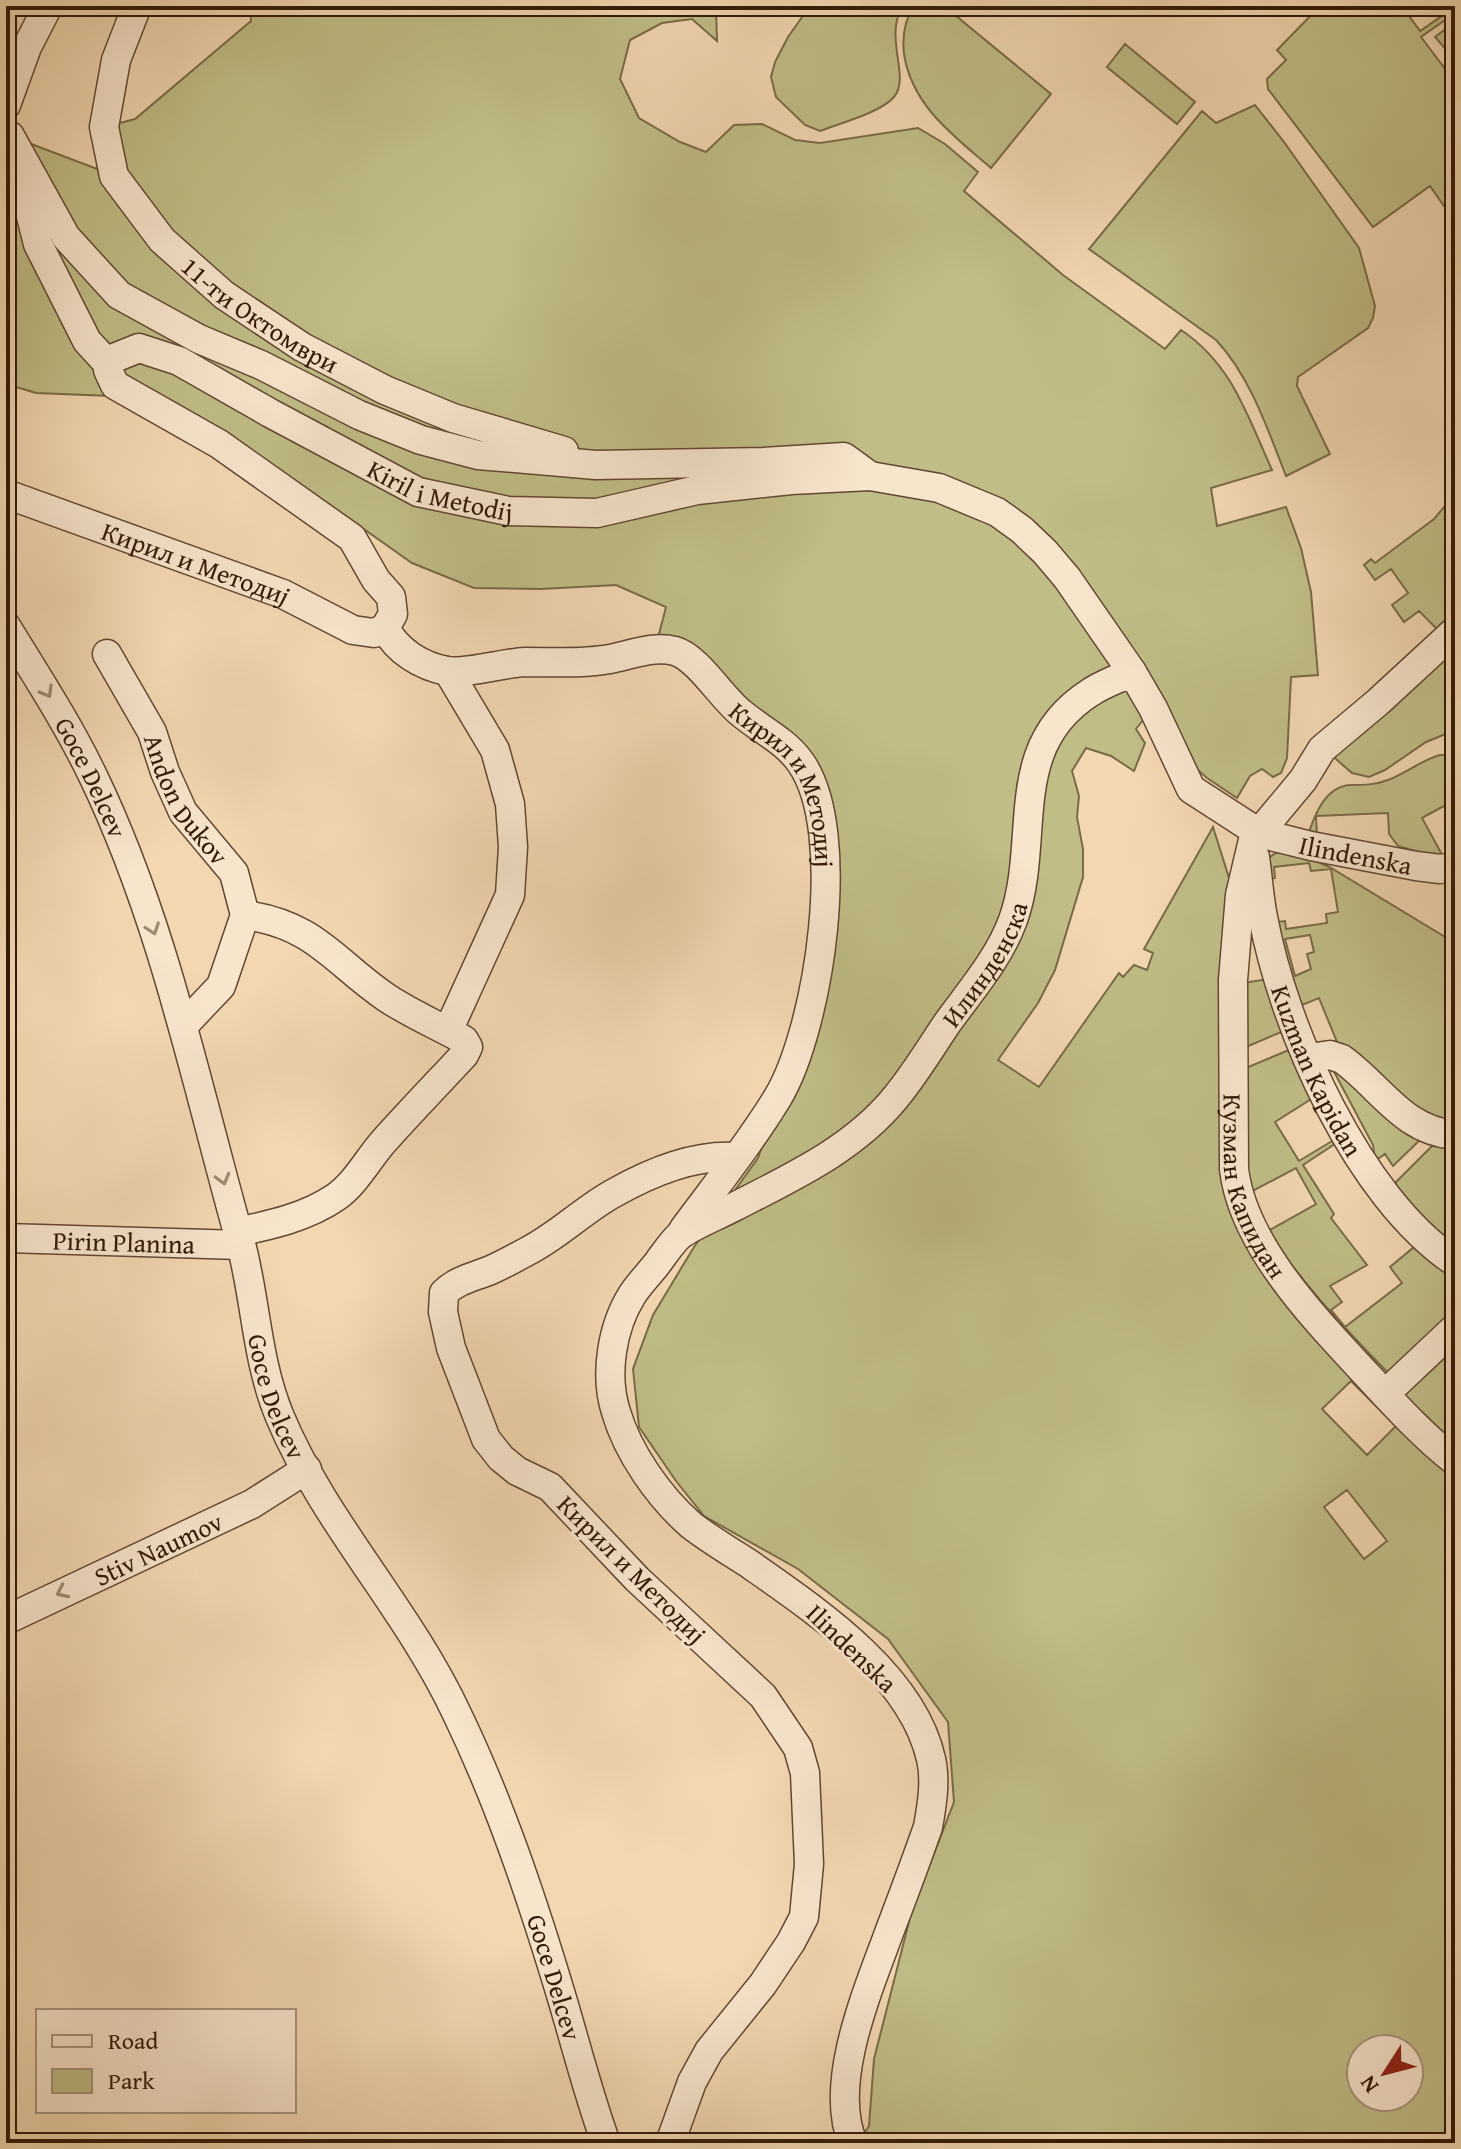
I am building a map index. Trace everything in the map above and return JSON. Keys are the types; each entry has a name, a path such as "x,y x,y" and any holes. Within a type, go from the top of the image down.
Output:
{"street":[{"path":"6,105 27,47 48,6"},
{"name":"11-ти Октомври","path":"137,6 116,60 104,127 114,176 162,240 224,295 302,347 385,390 453,418 608,465"},
{"path":"8,127 66,237 119,295 186,332 261,365 359,415 421,440 478,455 608,465 844,457 870,476"},
{"path":"8,127 38,244 87,341 109,365 115,385 219,444 352,538 376,580 391,597 393,614 385,628 393,643 406,655 448,671 495,750 510,804 513,847 510,895 448,1031 387,998 314,938 269,918 245,915 221,986 184,1025"},
{"name":"Kiril i Metodij","path":"109,365 114,358 139,348 179,361 418,492 508,511 597,513 697,490 791,480 870,476 939,488 972,500 1010,520 1056,563 1132,672"},
{"name":"Кирил и Методиј","path":"6,494 283,594 353,630 374,633 385,628"},
{"name":"Goce Delcev","path":"6,626 93,776 130,863 184,1025 239,1239 264,1372 280,1417 307,1469 423,1650 468,1739 505,1822 606,2143"},
{"path":"1132,672 1153,708 1191,789 1256,836 1303,780 1322,749 1455,631"},
{"name":"Кирил и Методиј","path":"448,671 522,662 584,663 655,649 678,651 697,667 729,704 781,742 802,764 818,803 825,848 821,948 808,1017 779,1095 679,1236"},
{"name":"Andon Dukov","path":"107,654 152,732 183,812 234,873 245,915"},
{"name":"Илинденска","path":"679,1236 839,1151 874,1122 898,1094 992,962 1007,936 1024,877 1033,780 1044,740 1071,706 1092,691 1132,672"},
{"name":"Ilindenska","path":"1256,836 1416,866 1455,867"},
{"name":"Kuzman Kapidan","path":"1256,836 1263,917 1273,959 1309,1058 1340,1124 1379,1189 1416,1231 1455,1262"},
{"name":"Кузман Капидан","path":"1256,836 1240,895 1233,980 1233,1158 1237,1191 1253,1230 1297,1295 1385,1394 1427,1438 1455,1461"},
{"name":"Pirin Planina","path":"6,1238 239,1239 312,1211 350,1185 383,1143 464,1055 468,1047 464,1040 448,1031"},
{"path":"1309,1058 1330,1055 1342,1059 1418,1126 1436,1133 1455,1135"},
{"name":"Кирил и Методиј","path":"670,2143 692,2082 709,2051 763,1984 804,1917 809,1864 805,1773 798,1748 763,1696 637,1579 550,1487 517,1471 501,1458 486,1439 451,1348 443,1312 444,1293 453,1284 493,1269 530,1250 568,1227 612,1194 644,1179 713,1155 736,1157"},
{"name":"Ilindenska","path":"679,1236 631,1296 619,1325 610,1386 616,1414 629,1443 667,1501 692,1526 805,1603 871,1661 912,1710 925,1736 933,1763 933,1796 928,1827 858,2016 846,2077 847,2128 853,2143"},
{"path":"1385,1394 1455,1328"},
{"name":"Stiv Naumov","path":"6,1620 252,1504 307,1469"}],"green space":[{"path":"250,6 716,6 717,41 692,19 662,23 630,40 620,79 639,118 680,142 706,152 734,125 762,124 795,140 820,143 918,128 945,144 978,172 964,191 1063,275 1165,349 1181,330 1213,358 1226,375 1246,410 1272,470 1211,488 1217,526 1286,507 1301,548 1311,592 1318,675 1291,677 1287,758 1281,773 1273,777 1262,769 1250,776 1237,798 1207,778 1171,746 1152,709 1136,729 1145,743 1134,771 1111,756 1086,748 1072,771 1079,796 1077,817 1083,849 1083,877 1055,970 1038,1003 998,1060 1039,1087 1119,973 1123,977 1134,965 1147,970 1153,953 1144,949 1213,827 1230,881 1220,1125 1228,1197 1455,1475 1455,2143 858,2143 869,2126 874,2059 912,1910 954,1802 948,1722 888,1639 798,1569 704,1516 639,1427 633,1369 653,1315 694,1247 758,1158 795,1054 825,893 802,764 655,649 666,607 616,585 541,589 474,588 412,563 300,484 190,416 111,396 36,393 6,384 6,118 10,136 113,175 104,127 135,119 251,21","holes":["1351,1381 1396,1426 1367,1455 1322,1409","1347,1490 1387,1541 1364,1559 1324,1507"]},
{"path":"810,6 903,6 896,30 900,79 894,97 870,113 820,131 805,125 776,97 771,77 788,37"},
{"path":"914,6 944,6 1051,94 991,168 937,118 916,89 903,47 906,23"},
{"path":"1320,6 1402,6 1420,31 1455,7 1455,13 1421,37 1455,82 1455,222 1430,186 1373,227 1268,89 1267,79 1286,60 1277,50"},
{"path":"1455,22 1455,49 1449,53 1435,37"},
{"path":"1125,44 1195,102 1177,124 1107,67"},
{"path":"1255,105 1359,248 1375,306 1368,328 1298,377 1297,386 1330,454 1286,476 1248,387 1216,340 1089,249 1202,111 1216,123"},
{"path":"1455,494 1455,620 1441,633 1419,611 1404,622 1392,605 1408,593 1391,569 1375,580 1364,565 1371,559 1375,563 1434,519"},
{"path":"1455,642 1455,719 1448,725 1453,731 1426,742 1385,770 1369,777 1352,773 1329,753"},
{"path":"1440,755 1455,757 1455,800 1422,818 1445,860 1398,846 1389,834 1388,813 1316,816 1317,837 1308,835 1318,810 1334,791 1350,785 1383,782"},
{"path":"1284,851 1302,854 1331,868 1455,943 1450,989 1455,1027 1455,1124 1420,1114 1337,1042 1319,998 1297,1007 1276,922 1285,921 1286,929 1327,923 1326,914 1338,912 1331,869 1311,871 1309,863 1274,867 1275,878 1265,880 1268,860 1273,854","holes":["1310,935 1314,952 1307,954 1311,969 1295,976 1285,939"]},
{"path":"1268,979 1294,1048 1329,1124 1313,1098 1275,1122 1299,1161 1337,1138 1369,1189 1338,1142 1303,1165 1334,1214 1331,1218 1367,1265 1330,1286 1342,1302 1331,1310 1345,1327 1402,1283 1390,1267 1414,1247 1398,1227 1455,1272 1455,1314 1425,1349 1393,1378 1343,1325 1311,1289 1268,1231 1316,1204 1296,1168 1247,1194 1241,1150 1236,984","holes":["1281,1032 1289,1050 1246,1068 1239,1050"]},
{"path":"1331,1066 1425,1135 1393,1166 1385,1154 1375,1161 1373,1145"},
{"path":"1437,1141 1455,1142 1455,1252 1390,1188"},
{"path":"1455,1339 1455,1446 1403,1397"}]}
